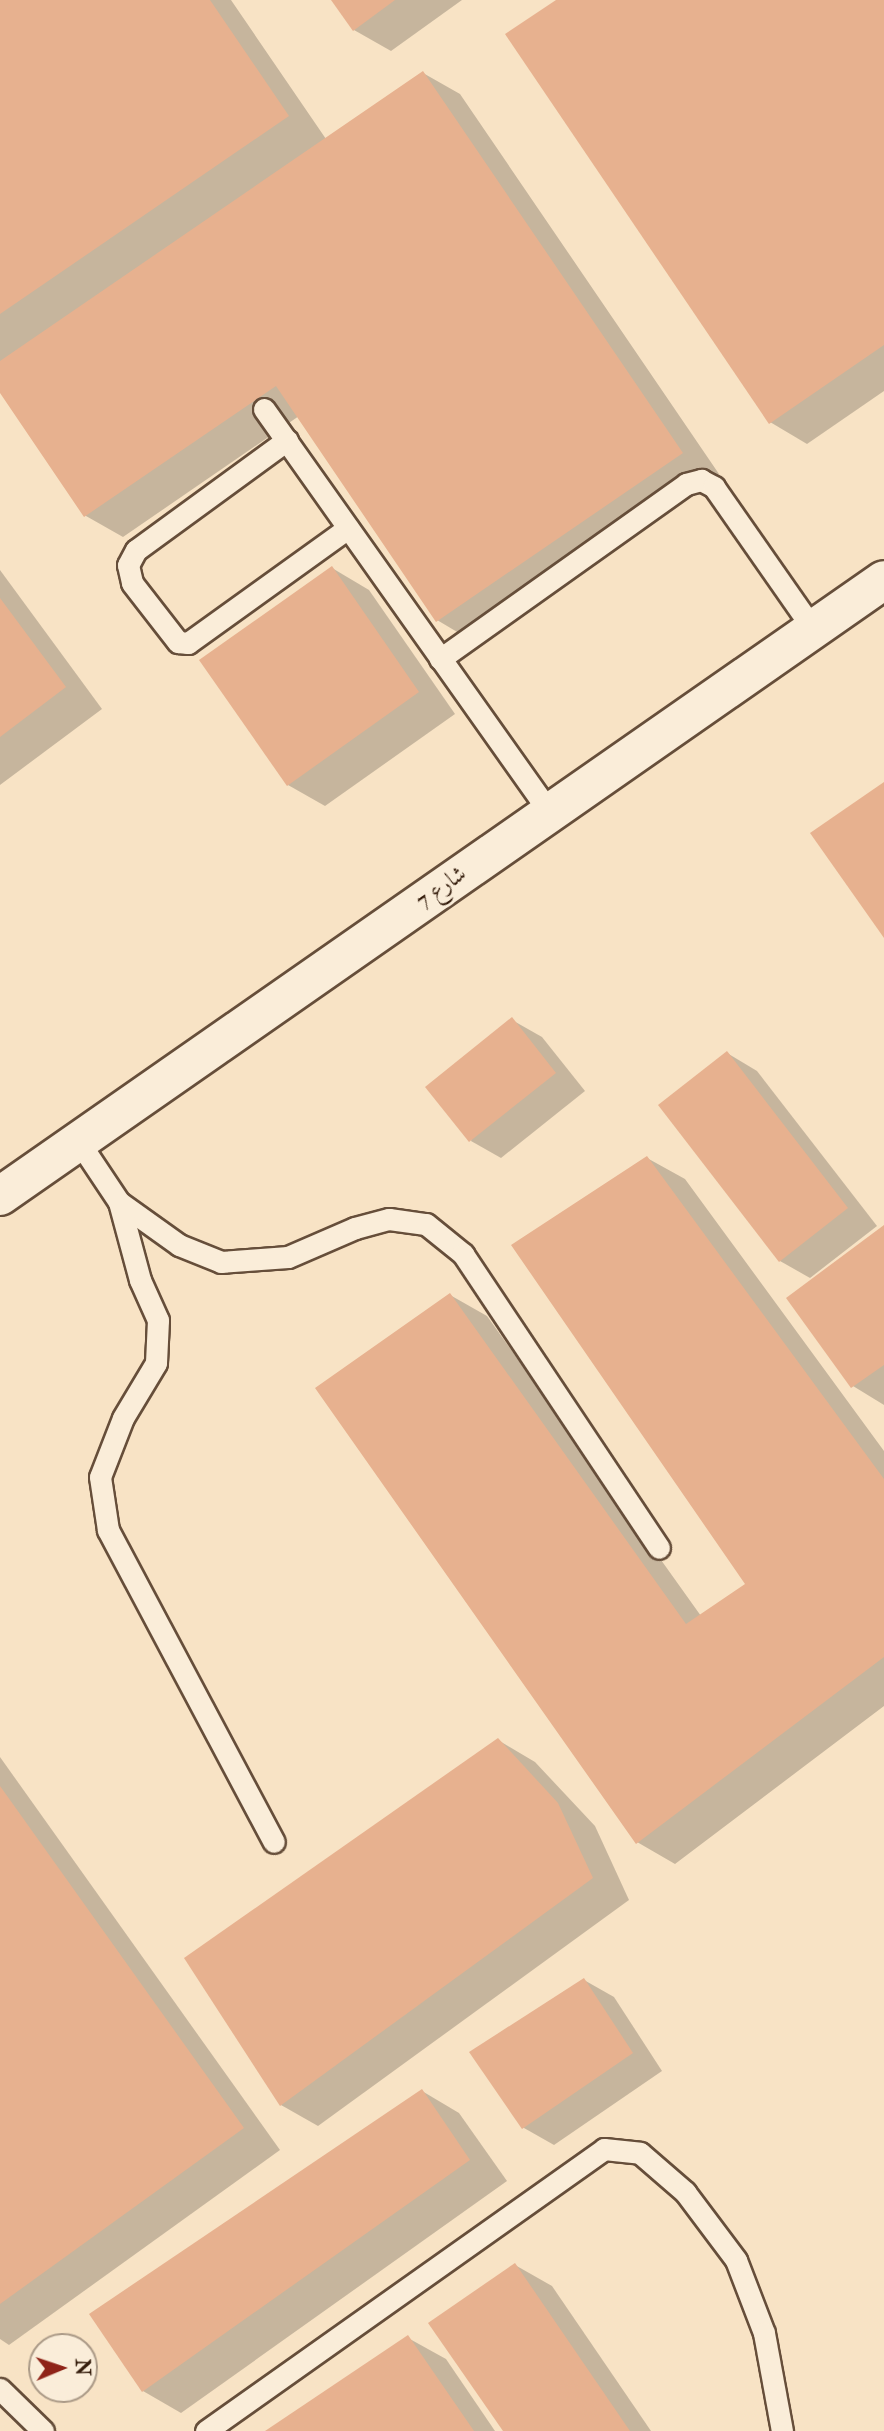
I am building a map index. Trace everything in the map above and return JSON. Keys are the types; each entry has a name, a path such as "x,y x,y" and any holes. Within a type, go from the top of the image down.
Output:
{"street":[{"name":"شارع 7","path":"0,1196 78,1139 884,580"}],"lane":[{"path":"264,409 549,812"},
{"path":"287,440 136,550 128,565 132,583 178,642 188,643 348,528"},
{"path":"440,659 686,485 701,480 714,487 813,629"},
{"path":"78,1139 119,1202 140,1280 158,1320 156,1363 123,1418 100,1477 108,1530 274,1842"},
{"path":"119,1202 179,1245 222,1262 288,1257 355,1228 389,1219 426,1224 463,1254 659,1548"},
{"path":"206,2431 604,2149 640,2153 685,2192 736,2260 764,2333 782,2431"},
{"path":"0,2389 43,2431"}],"building":[{"path":"0,0 210,0 289,116 0,314"},
{"path":"331,0 395,0 353,31"},
{"path":"556,0 884,0 884,345 769,424 505,34"},
{"path":"423,71 683,453 436,622 276,386 84,517 0,393 0,361"},
{"path":"332,566 419,692 287,786 199,660"},
{"path":"0,598 66,687 0,737"},
{"path":"884,782 884,938 810,833"},
{"path":"512,1017 556,1073 469,1142 425,1087"},
{"path":"727,1051 848,1208 779,1262 658,1105"},
{"path":"647,1156 884,1479 884,1657 636,1844 315,1388 450,1293 686,1624 745,1584 511,1245"},
{"path":"884,1225 884,1365 851,1388 786,1298"},
{"path":"498,1738 558,1803 593,1878 280,2106 184,1958"},
{"path":"0,1786 244,2128 0,2304"},
{"path":"584,1978 633,2053 522,2129 469,2052"},
{"path":"422,2089 470,2160 142,2392 89,2314"},
{"path":"515,2263 630,2431 503,2431 428,2323"},
{"path":"408,2335 474,2431 265,2431"}]}
